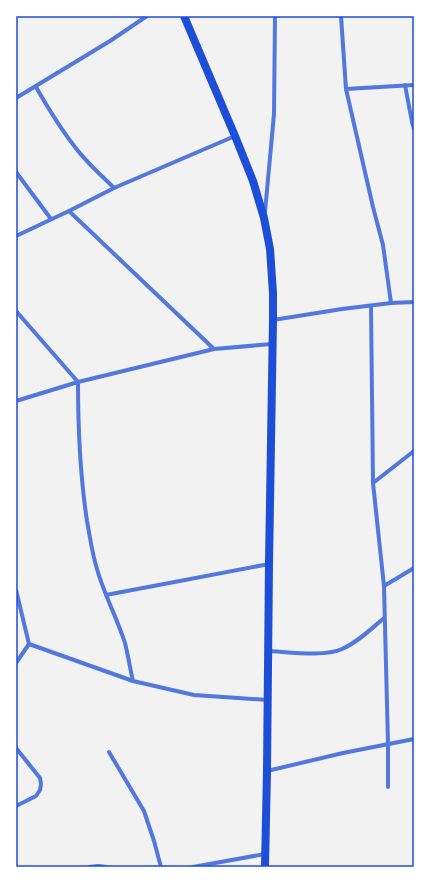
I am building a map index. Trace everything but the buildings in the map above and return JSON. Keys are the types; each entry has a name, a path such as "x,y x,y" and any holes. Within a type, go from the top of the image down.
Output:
{"main road":[{"path":"184,16 252,180 264,218 270,249 273,320 265,867"}],"street":[{"path":"16,98 110,41 147,16"},
{"path":"264,218 274,114 275,16"},
{"path":"341,16 346,89 383,245 391,303"},
{"path":"346,89 414,84"},
{"path":"405,85 414,129"},
{"path":"36,87 60,127 76,149 114,188"},
{"path":"16,236 114,188 235,136"},
{"path":"16,172 51,219"},
{"path":"69,211 214,349"},
{"path":"273,320 391,303 414,302"},
{"path":"370,306 373,483 384,586 388,787"},
{"path":"16,311 78,382 80,447 85,504 90,538 97,569 124,642 133,681"},
{"path":"16,401 78,382 214,349 272,344"},
{"path":"373,483 414,451"},
{"path":"106,595 269,564"},
{"path":"384,586 414,568"},
{"path":"16,590 28,644 16,663"},
{"path":"269,652 327,653 341,650 384,618"},
{"path":"28,644 133,681 194,695 268,700"},
{"path":"267,771 342,752 414,739"},
{"path":"16,748 40,778 41,784 40,790 36,796 16,806"},
{"path":"108,752 144,811 161,867"},
{"path":"193,867 265,854"},
{"path":"88,867 107,867"}]}
